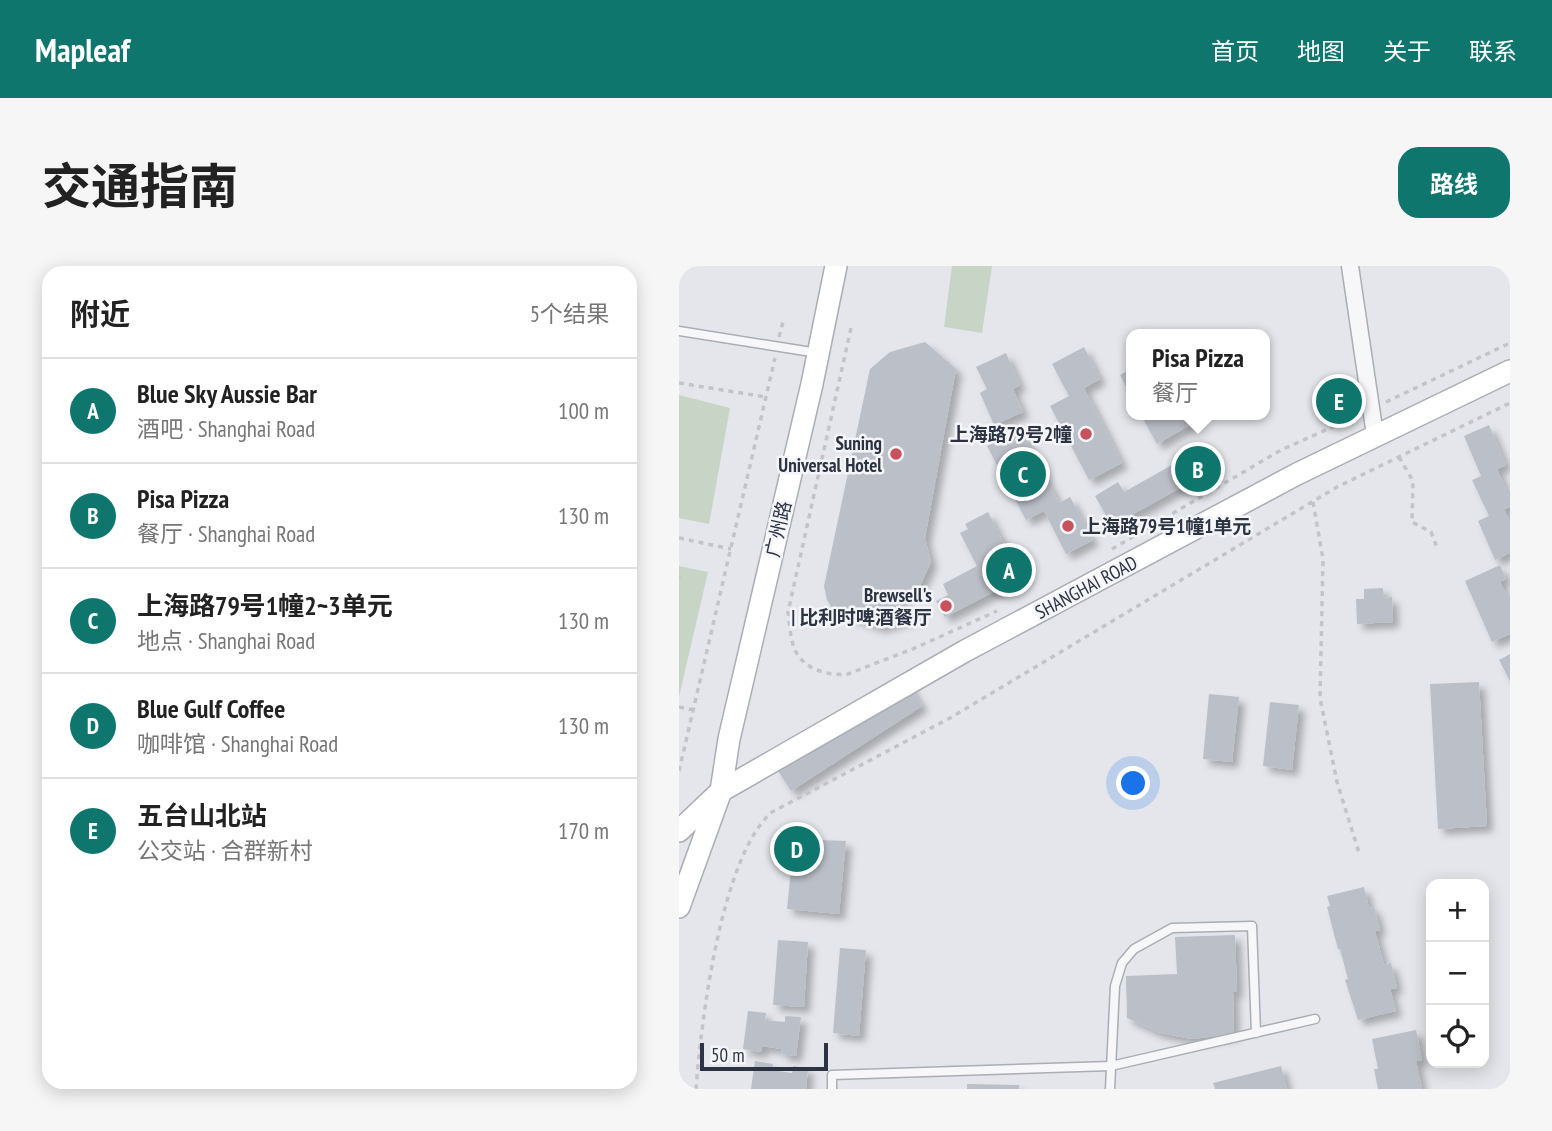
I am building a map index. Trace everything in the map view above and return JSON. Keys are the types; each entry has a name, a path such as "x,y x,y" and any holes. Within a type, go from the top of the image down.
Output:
{"main road":[{"name":"广州路","path":"679,907 720,791 729,739 836,266"},
{"name":"SHANGHAI ROAD","path":"679,831 720,791 965,651 1297,474 1510,371"}],"street":[{"path":"1350,266 1375,435"}],"lane":[{"path":"679,331 818,353"},
{"path":"1110,1089 1115,986 1122,963 1134,949 1173,928 1252,926 1256,1032"},
{"path":"832,1089 832,1075 1111,1066 1315,1018"}],"path":[{"path":"679,771 783,322"},
{"path":"851,328 788,612 796,654 810,667 837,675 848,674 915,648 1008,606"},
{"path":"1102,555 1281,450 1510,343"},
{"path":"679,383 766,397"},
{"path":"696,1089 710,976 724,915 749,844 761,822 772,812 950,718 1337,487 1510,403"},
{"path":"1399,457 1413,481 1412,522 1431,532 1438,550"},
{"path":"1313,502 1323,559 1320,698 1337,782 1360,856"},
{"path":"679,538 731,550"},
{"path":"679,707 694,710"}],"green space":[{"path":"952,266 992,266 982,333 944,327"},
{"path":"679,395 730,408 709,524 679,518"},
{"path":"679,566 708,572 679,697"}],"building":[{"name":"Suning Universal Hotel","path":"925,342 956,369 925,538 931,562 919,588 898,597 915,616 880,627 834,611 827,600 824,586 870,369 890,352"},
{"name":"上海路79号2幢","path":"1084,347 1100,379 1084,388 1122,463 1089,480 1050,406 1069,396 1052,364"},
{"path":"1006,353 1020,385 1013,389 1023,412 994,425 980,393 987,389 976,367"},
{"path":"1126,372 1126,386 1120,375"},
{"path":"1144,420 1188,420 1190,425 1157,444"},
{"path":"1489,425 1506,465 1497,469 1510,499 1510,507 1504,509 1510,523 1510,553 1495,560 1478,521 1489,516 1472,480 1481,476 1464,436"},
{"path":"1020,428 1059,503 1070,497 1093,540 1066,554 1044,511 1026,520 987,446"},
{"path":"1202,448 1214,469 1112,526 1095,496 1118,482 1124,492"},
{"path":"988,512 1021,578 945,617 936,601 948,595 943,584 977,566 960,533 968,529 965,524"},
{"path":"1500,565 1506,579 1500,582 1510,602 1510,634 1492,642 1465,581"},
{"path":"1383,588 1384,598 1392,597 1393,622 1357,624 1356,599 1364,599 1364,589"},
{"path":"1510,654 1510,681 1499,660"},
{"path":"904,676 922,706 791,791 776,768"},
{"path":"1479,682 1487,826 1438,829 1430,684"},
{"path":"1209,694 1239,697 1232,762 1203,759"},
{"path":"1270,702 1299,705 1292,770 1263,766"},
{"path":"794,839 846,841 839,914 787,909"},
{"path":"1364,887 1369,908 1374,907 1380,930 1375,931 1384,965 1391,963 1397,988 1390,989 1396,1011 1358,1020 1345,980 1348,979 1327,907 1330,906 1327,896"},
{"path":"1235,935 1237,992 1233,992 1234,1034 1192,1039 1158,1032 1127,1018 1126,976 1177,974 1175,937"},
{"path":"778,940 808,942 804,1007 773,1005"},
{"path":"840,948 866,950 859,1036 833,1033"},
{"path":"748,1011 766,1013 765,1020 785,1022 785,1016 801,1017 796,1056 781,1054 782,1049 762,1046 761,1052 743,1049"},
{"path":"1416,1030 1422,1060 1416,1061 1422,1089 1378,1089 1374,1069 1378,1069 1372,1039"},
{"path":"755,1061 773,1064 772,1070 792,1073 793,1066 808,1068 806,1089 751,1089"},
{"path":"1281,1066 1287,1089 1215,1089 1213,1083"},
{"path":"967,1084 1019,1085 1019,1089 967,1089"}],"place":[{"name":"五台山北站","path":"1339,401"},
{"name":"上海路79号2幢","path":"1086,434"},
{"name":"Suning Universal Hotel","path":"896,454"},
{"name":"Pisa Pizza","path":"1198,469"},
{"name":"上海路79号1幢2~3单元","path":"1023,474"},
{"name":"上海路79号1幢1单元","path":"1068,526"},
{"name":"Blue Sky Aussie Bar","path":"1009,570"},
{"name":"Brewsell's | 比利时啤酒餐厅","path":"946,606"},
{"name":"Blue Gulf Coffee","path":"797,849"}]}
